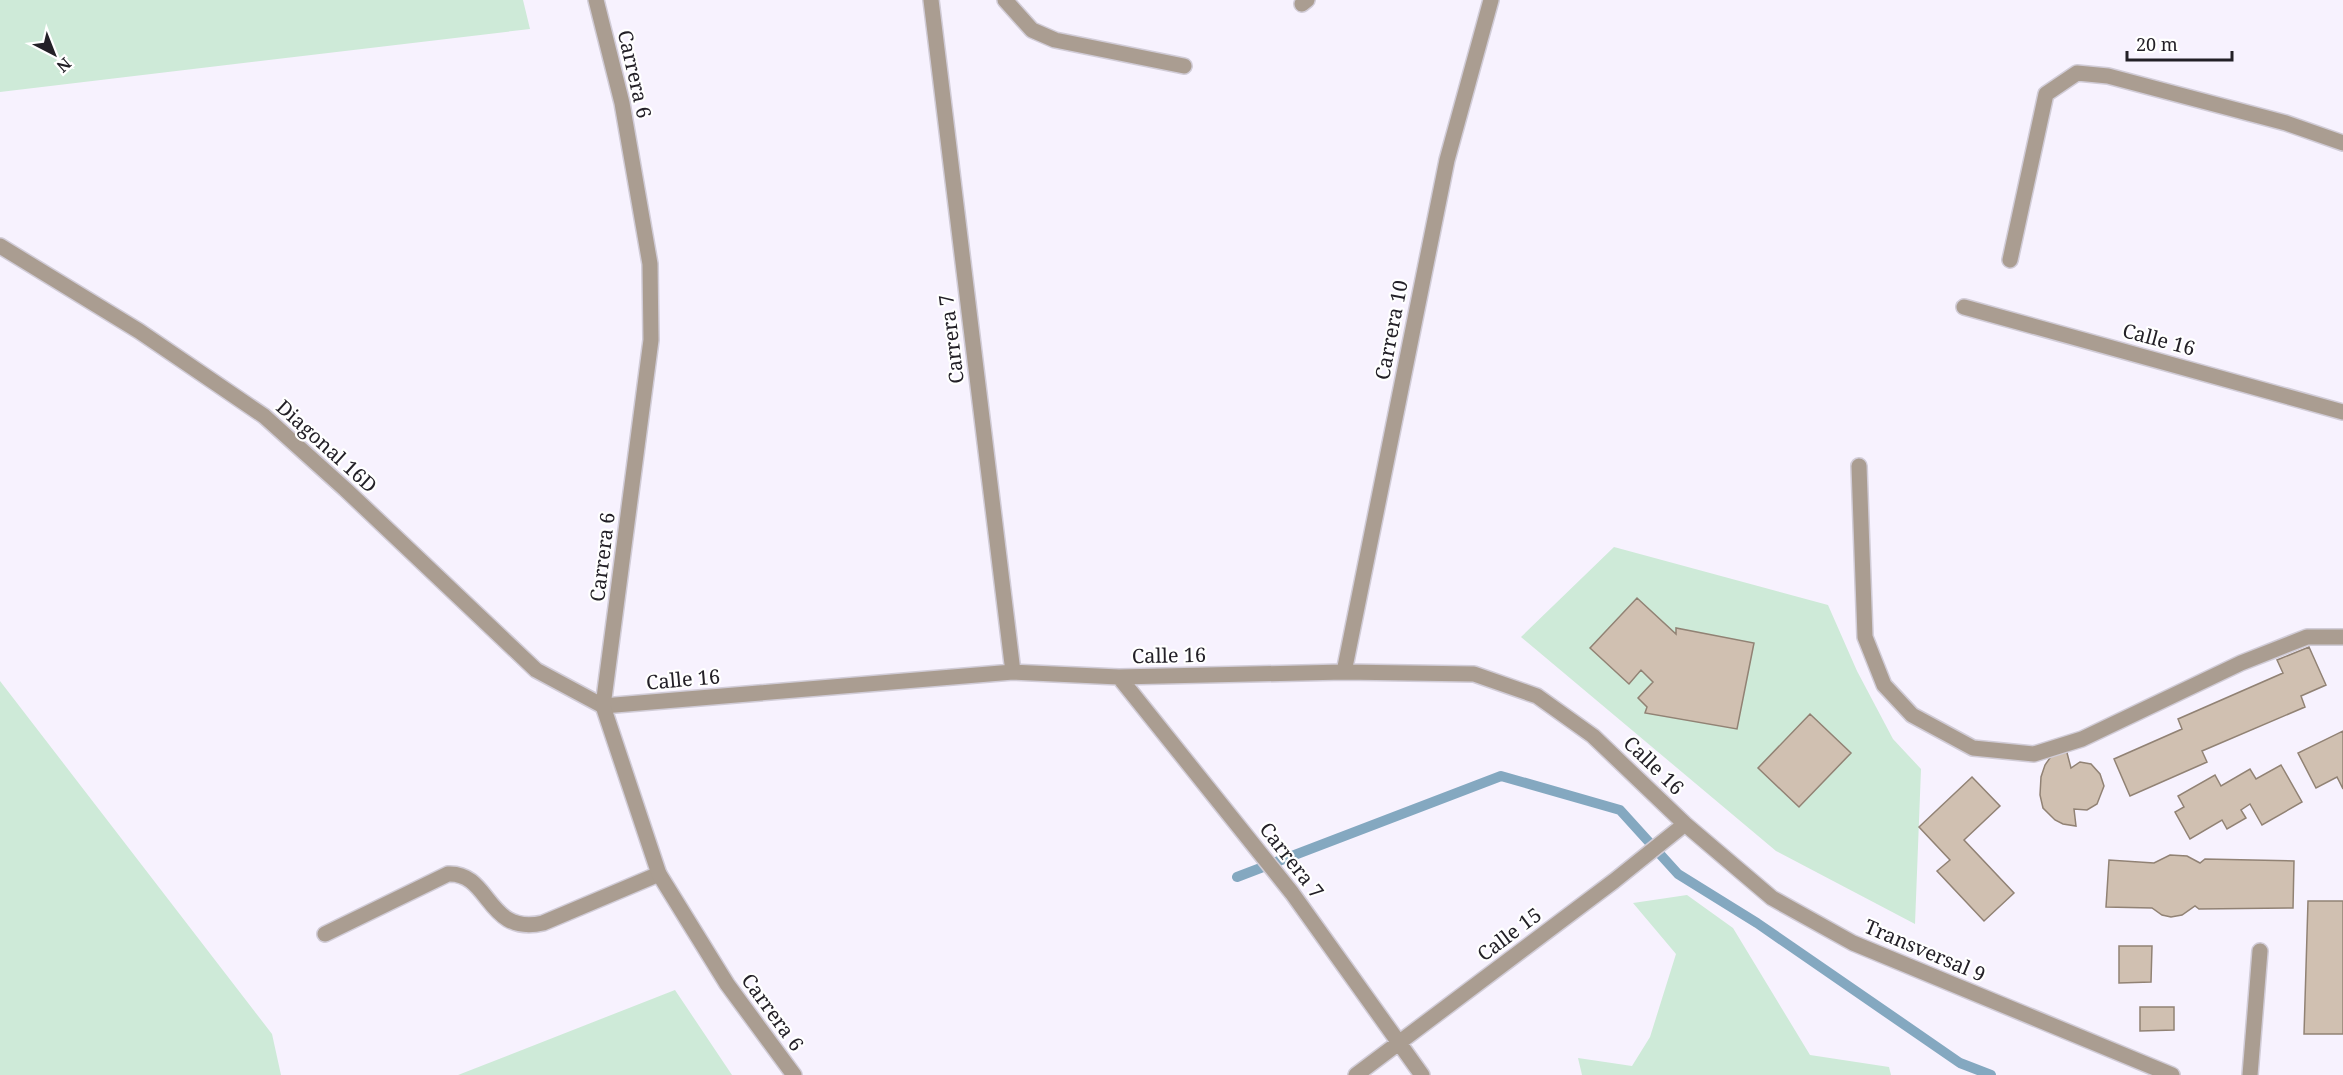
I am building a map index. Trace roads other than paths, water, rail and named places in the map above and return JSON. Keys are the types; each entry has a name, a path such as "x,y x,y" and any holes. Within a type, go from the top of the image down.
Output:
{"street":[{"name":"Carrera 6","path":"596,0 622,104 650,264 651,340 603,706 659,874 727,984 794,1075"},
{"name":"Carrera 7","path":"931,0 1013,672"},
{"path":"1005,0 1032,30 1055,40 1184,66"},
{"name":"Carrera 10","path":"1344,672 1447,160 1491,0"},
{"path":"2010,260 2046,94 2077,73 2108,76 2141,84 2286,123 2343,143"},
{"name":"Diagonal 16D","path":"0,246 139,331 264,416 345,489 536,670 603,706"},
{"name":"Calle 16","path":"1964,307 2343,412"},
{"path":"1859,466 1864,638 1884,686 1912,715 1973,748 2034,754 2082,739 2241,663 2307,637 2343,638"},
{"name":"Calle 16","path":"603,706 1013,672 1119,677 1344,672 1474,674 1537,696 1593,736 1680,828"},
{"name":"Carrera 7","path":"1119,677 1292,893 1422,1075"},
{"name":"Calle 15","path":"1356,1075 1614,882 1680,828"},
{"name":"Transversal 9","path":"1680,828 1772,898 1853,944 2154,1073 2172,1075"},
{"path":"324,934 448,874 465,876 506,920 518,925 531,925 543,923 659,874"},
{"path":"2250,1075 2260,951"}],"waterway":[{"path":"1237,877 1501,776 1620,810 1678,874 1757,923 1960,1063 1991,1075"}]}
